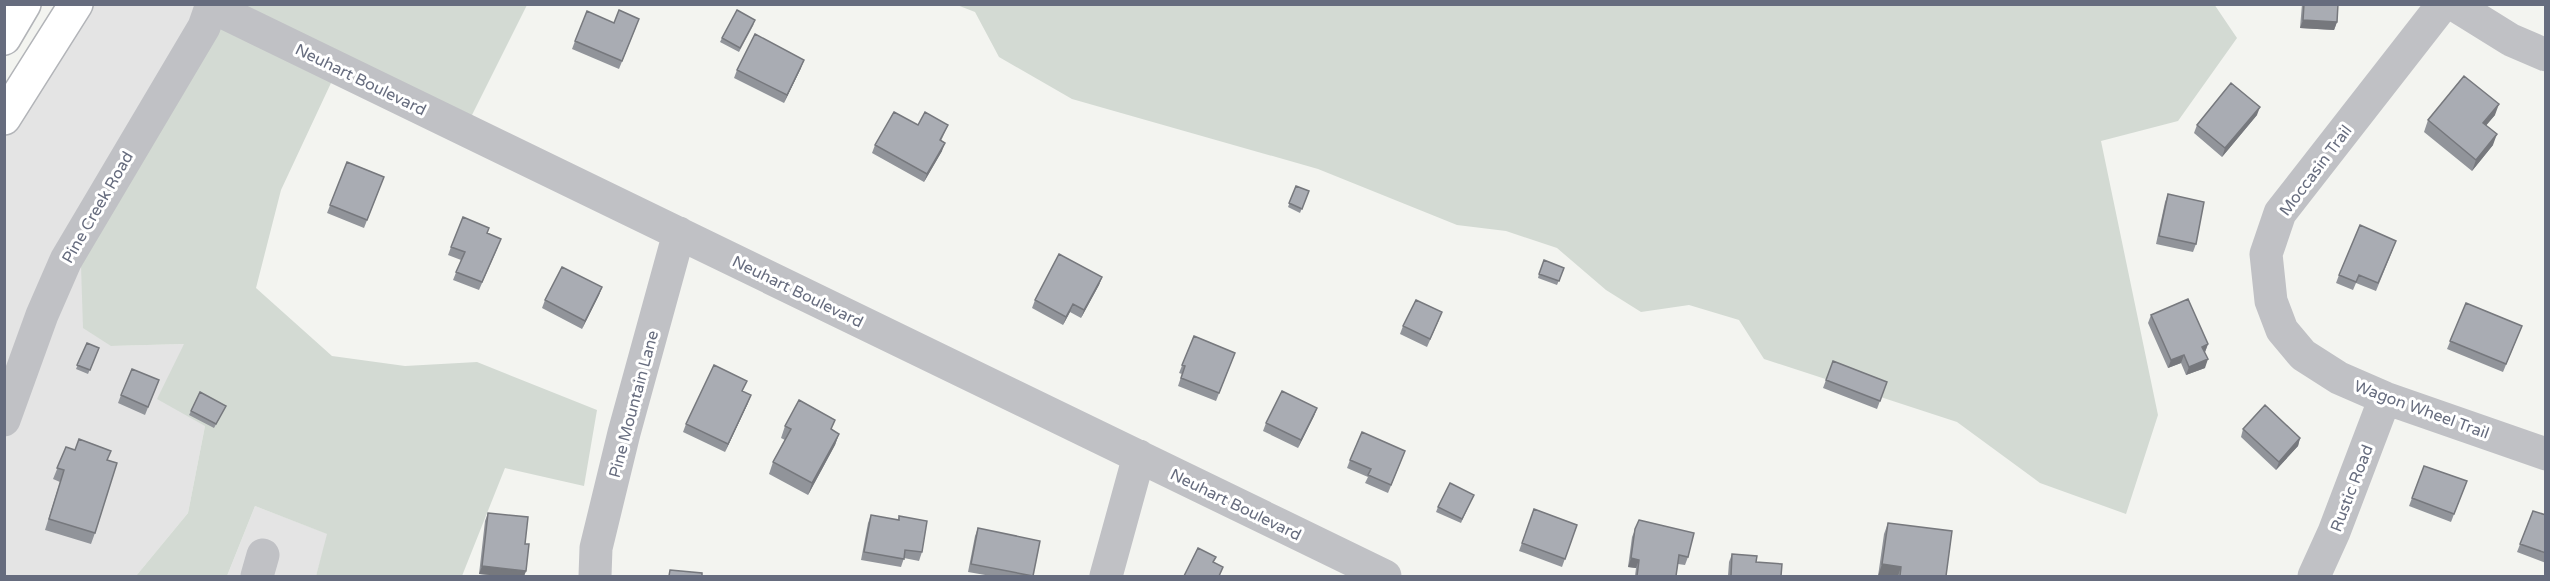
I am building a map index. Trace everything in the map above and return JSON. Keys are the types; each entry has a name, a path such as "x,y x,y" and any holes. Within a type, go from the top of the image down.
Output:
{"highway":[{"path":"4,38 24,4"},
{"path":"4,118 76,4"}],"street":[{"name":"Moccasin Trail","path":"2303,355 2282,330 2271,302 2266,254 2271,235 2280,213 2443,4"},
{"path":"2453,4 2511,40 2546,55"},
{"name":"Neuhart Boulevard","path":"212,6 1385,576"},
{"name":"Pine Creek Road","path":"4,420 42,315 66,260 204,27 212,6"},
{"name":"Pine Mountain Lane","path":"595,576 596,548 679,233"},
{"name":"Wagon Wheel Trail","path":"2303,355 2338,378 2385,398 2546,454"},
{"name":"Rustic Road","path":"2314,576 2334,532 2385,398"},
{"path":"1106,576 1139,456"}],"shaded area":[{"path":"2214,4 2237,38 2178,121 2101,141 2158,415 2126,514 2040,483 1957,422 1764,359 1739,320 1689,305 1641,312 1606,290 1557,248 1506,231 1457,225 1318,169 1072,99 999,57 975,12 957,5"},
{"path":"76,5 212,5 111,346 184,344 205,426 188,513 136,576 5,576 4,118"},
{"path":"212,5 527,5 465,129 338,68 281,190 256,288 332,356 405,366 477,362 597,410 584,486 505,468 462,576 316,576 327,534 255,506 227,576 136,576 188,513 205,426 157,399 184,344 111,346 83,328 80,234"},
{"path":"255,506 328,534 316,576 227,576"}],"building":[{"path":"2304,4 2338,4 2337,22 2303,20"},
{"path":"619,10 639,19 622,61 575,41 587,11 614,23"},
{"path":"737,10 755,20 740,48 722,38"},
{"path":"755,34 804,60 787,95 737,70"},
{"path":"2464,76 2499,104 2483,123 2497,134 2476,160 2428,120"},
{"path":"2231,83 2260,107 2225,148 2197,125"},
{"path":"894,112 918,125 925,112 948,125 940,140 945,143 927,174 875,145"},
{"path":"347,162 384,177 367,220 330,205"},
{"path":"1296,186 1309,191 1302,209 1289,203"},
{"path":"2168,194 2204,202 2196,244 2159,236"},
{"path":"463,217 489,228 487,233 501,239 482,282 456,272 465,252 451,247"},
{"path":"2360,225 2396,241 2378,283 2359,275 2356,282 2339,275"},
{"path":"1059,254 1102,277 1084,310 1073,304 1066,317 1035,300"},
{"path":"1544,260 1564,268 1559,281 1539,274"},
{"path":"562,267 602,287 585,321 545,300"},
{"path":"2188,299 2208,344 2202,347 2208,359 2189,367 2184,355 2171,360 2151,315"},
{"path":"1416,300 1442,312 1430,339 1403,326"},
{"path":"2466,303 2522,326 2506,364 2450,341"},
{"path":"1194,336 1235,353 1219,393 1181,378 1185,366 1182,365"},
{"path":"87,343 99,348 90,370 77,365"},
{"path":"1833,361 1887,382 1880,401 1826,380"},
{"path":"714,365 747,381 742,391 751,395 728,444 686,424"},
{"path":"132,369 159,380 148,407 121,395"},
{"path":"1282,391 1317,408 1301,440 1266,423"},
{"path":"200,392 226,406 216,424 191,411"},
{"path":"799,400 835,420 831,429 839,434 812,483 773,462 791,429 785,426"},
{"path":"2265,405 2300,438 2279,462 2243,429"},
{"path":"1362,432 1405,451 1391,485 1368,475 1371,469 1350,460"},
{"path":"79,439 111,451 107,460 117,463 95,533 49,519 64,470 57,468 66,447 75,450"},
{"path":"2424,466 2467,481 2454,514 2412,498"},
{"path":"1450,483 1474,495 1462,519 1438,507"},
{"path":"1534,509 1577,525 1565,559 1522,543"},
{"path":"2533,511 2546,515 2546,553 2520,544"},
{"path":"488,513 528,517 525,544 529,544 526,571 482,566"},
{"path":"871,515 899,520 899,516 927,521 922,552 905,550 904,559 864,552"},
{"path":"1639,520 1694,533 1688,557 1679,555 1676,576 1637,576 1639,560 1631,558 1635,529"},
{"path":"1888,523 1952,531 1946,576 1900,576 1901,567 1882,564"},
{"path":"978,528 1040,541 1033,576 971,564"},
{"path":"1198,548 1216,557 1213,562 1223,567 1219,576 1184,576"},
{"path":"1732,554 1757,556 1756,562 1782,564 1781,576 1731,576"},
{"path":"670,570 702,573 702,576 669,576"}]}
